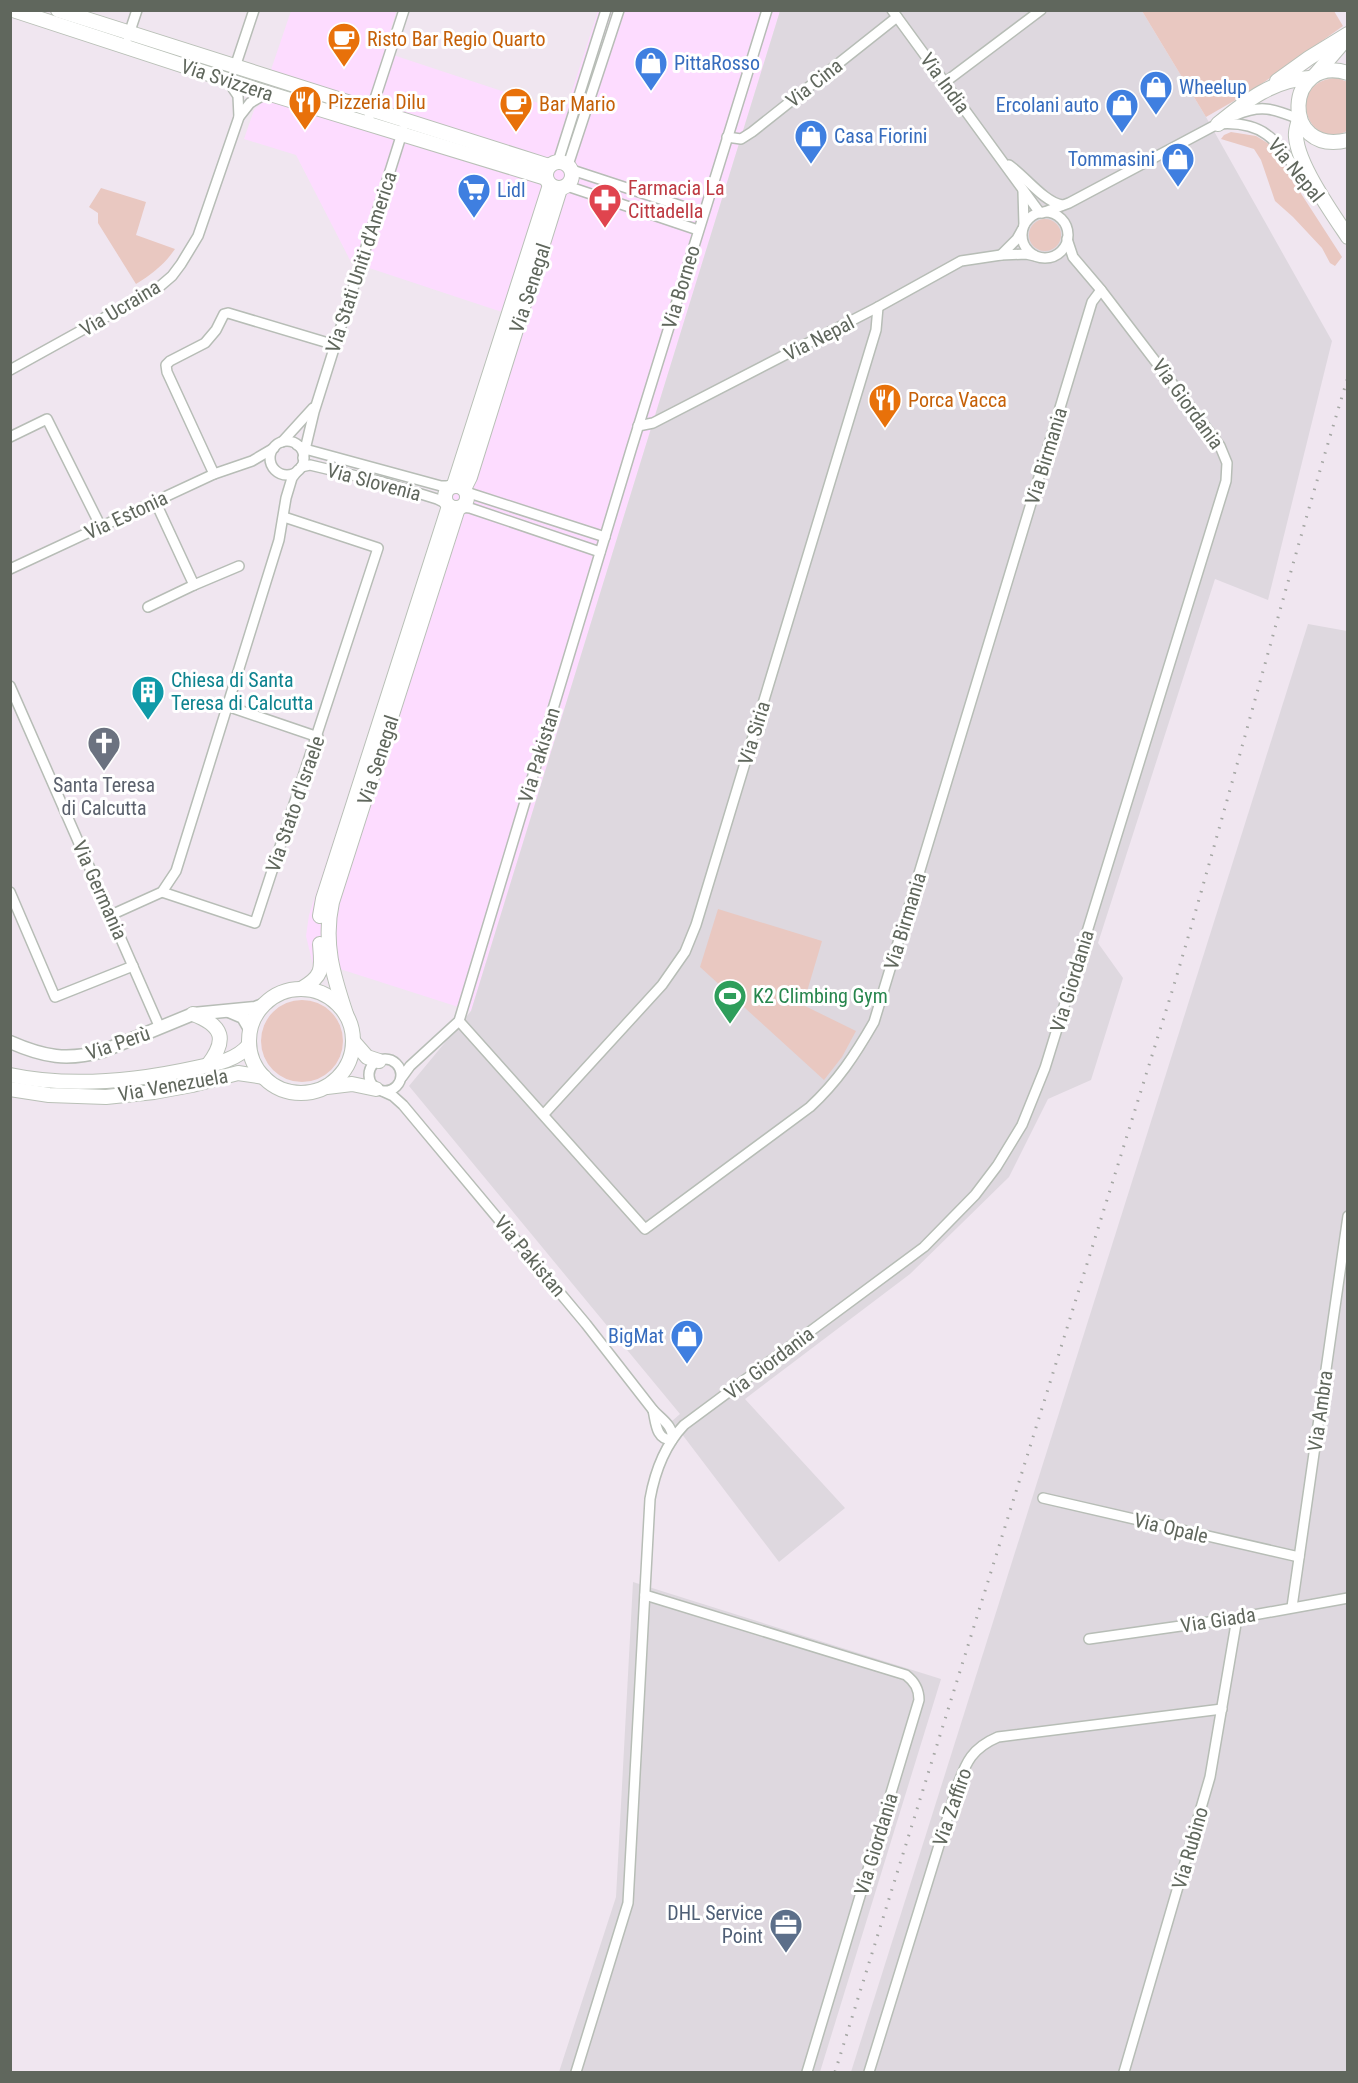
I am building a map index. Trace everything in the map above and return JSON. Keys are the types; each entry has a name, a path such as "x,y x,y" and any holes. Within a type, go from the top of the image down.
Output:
{"main road":[{"name":"Via Svizzera","path":"13,10 235,67 369,116 559,175"},
{"name":"Via Svizzera","path":"58,10 127,41 227,80 267,93 369,116"},
{"path":"1347,36 1303,87 1298,97 1297,108 1299,119 1314,137 1324,142 1336,143 1347,140"},
{"path":"1218,124 1287,72 1347,36"},
{"path":"1268,88 1288,80 1313,76 1327,70 1347,73"},
{"path":"1299,119 1295,135 1298,148 1310,176 1347,237"},
{"name":"Via Senegal","path":"459,488 559,175"},
{"path":"459,488 466,502 453,506 445,494 459,488"},
{"name":"Via Senegal","path":"301,989 311,983 321,972 320,917 323,899 453,506"},
{"name":"Via Senegal","path":"346,1014 328,946 328,919 453,506"},
{"path":"263,1005 281,993 301,989 315,990 338,1004 346,1014 351,1024 353,1052 343,1071 327,1087"},
{"name":"Via Venezuela","path":"263,1005 250,1029 249,1045 254,1063 264,1077 291,1092 314,1091 349,1084 379,1090"},
{"path":"194,1014 211,1022 219,1032 218,1049 208,1065"},
{"path":"353,1041 368,1057 379,1060"},
{"name":"Via Venezuela","path":"10,1075 66,1081 116,1081 153,1077 234,1058 249,1045"},
{"name":"Via Venezuela","path":"10,1089 49,1095 106,1097 154,1092 238,1073 264,1077"}],"street":[{"path":"127,41 137,10"},
{"path":"235,67 254,10"},
{"path":"369,116 404,10"},
{"name":"Via Senegal","path":"559,175 606,10"},
{"name":"Via Senegal","path":"559,175 619,10"},
{"name":"Via Borneo","path":"638,426 767,10"},
{"path":"944,83 1041,10"},
{"name":"Via Cina","path":"727,137 736,139 746,136 895,14"},
{"name":"Via India","path":"895,14 1041,213"},
{"path":"227,80 238,96 239,117"},
{"name":"Via Ucraina","path":"10,370 145,296 171,276 189,253 198,236 239,117 250,103 267,93"},
{"name":"Via Nepal","path":"1000,255 1017,239 1034,216 1068,203 1253,108 1283,112 1299,119"},
{"name":"Via Nepal","path":"1218,124 1243,123 1265,132 1277,143 1310,189 1336,219"},
{"name":"Via Stati Uniti d'America","path":"162,892 176,871 273,562 292,478 303,455 316,404 404,127"},
{"name":"Via India","path":"999,155 1055,204 1068,203"},
{"name":"Via Svizzera","path":"559,175 703,213"},
{"name":"Via Svizzera","path":"559,175 698,230"},
{"path":"1022,188 1023,242 1035,256"},
{"path":"1051,257 1062,251 1067,239 1064,224 1068,203"},
{"path":"1041,213 1055,215 1064,224"},
{"name":"Via Giordania","path":"576,2073 628,1903 650,1499 654,1477 662,1456 684,1425 924,1247 975,1195 997,1167 1022,1125 1045,1068 1227,473 1227,463 1220,446 1101,290 1080,266 1069,248 1067,239"},
{"name":"Via Nepal","path":"638,426 653,423 878,307 961,261 1000,255 1026,254 1051,257"},
{"path":"1051,257 1080,266"},
{"name":"Via Birmania","path":"459,1020 645,1229 810,1107 831,1088 857,1053 874,1022 1092,302 1101,290"},
{"name":"Via Siria","path":"544,1114 662,985 685,952 696,925 876,330 878,307"},
{"path":"214,474 167,372 166,365 205,343 216,330 224,314 228,313 335,345"},
{"name":"Via Stati Uniti d'America","path":"282,442 316,404"},
{"path":"10,437 47,419 101,527"},
{"name":"Via Pakistan","path":"459,1020 638,426"},
{"path":"282,442 292,442 303,455 288,475 275,470 270,457 273,448 282,442"},
{"name":"Via Estonia","path":"10,569 214,474 252,461 273,448"},
{"name":"Via Slovenia","path":"303,455 459,488 605,537"},
{"name":"Via Slovenia","path":"303,455 310,465 382,482 453,506 471,508 600,552"},
{"name":"Via Estonia","path":"243,463 265,464 275,470"},
{"name":"Via Stati Uniti d'America","path":"275,470 286,498"},
{"path":"155,501 195,585"},
{"name":"Via Stato d'Israele","path":"162,892 255,923 318,737 378,548 284,517"},
{"path":"148,607 238,566"},
{"name":"Via Germania","path":"10,686 14,706 111,915 159,1028"},
{"path":"227,706 318,737"},
{"path":"10,892 55,997 133,966"},
{"path":"111,915 162,892"},
{"name":"Via Perù","path":"10,1042 46,1055 64,1058 87,1056 103,1052 194,1014 255,1008 263,1005"},
{"path":"225,1010 243,1017 250,1029"},
{"path":"410,1066 403,1067 390,1060 379,1060 372,1067 369,1076 373,1085 379,1090 393,1090 410,1066 459,1020"},
{"path":"398,1066 403,1105"},
{"name":"Via Pakistan","path":"379,1090 393,1096 403,1105 586,1324 653,1410 667,1424 673,1433 672,1440"},
{"name":"Via Ambra","path":"1292,1607 1347,1216"},
{"name":"Via Pakistan","path":"653,1410 664,1445 662,1456"},
{"path":"667,1424 684,1425"},
{"path":"660,1436 672,1440"},
{"name":"Via Opale","path":"1043,1498 1299,1557"},
{"name":"Via Giordania","path":"645,1595 906,1675 917,1685 919,1700 807,2073"},
{"name":"Via Giada","path":"1089,1639 1237,1618 1347,1598"},
{"name":"Via Rubino","path":"1124,2073 1207,1788 1237,1618"},
{"name":"Via Zaffiro","path":"869,2073 957,1787 964,1766 977,1748 999,1737 1222,1709"}],"shaded area":[{"path":"391,10 396,12 384,52 565,112 598,11 780,11 471,1011 340,969 314,969 306,936 309,915 505,313 351,262 296,155 244,139 254,110 259,105 291,11"},
{"path":"780,11 1142,11 1206,117 1332,341 1268,600 1215,579 1098,943 1123,978 1091,1080 1048,1099 1009,1177 910,1274 745,1399 845,1508 779,1562 672,1421 680,1414 409,1086 471,1011"},
{"path":"1142,11 1334,11 1343,26 1253,90 1206,117"},
{"path":"1337,78 1348,82 1347,131 1333,135 1321,132 1312,124 1307,113 1306,101 1310,90 1321,82"},
{"path":"1231,132 1256,136 1269,144 1342,257 1335,266 1330,263 1322,248 1275,201 1261,160 1254,149 1221,139"},
{"path":"101,188 146,202 136,235 175,249 157,269 136,284 98,223 98,213 89,207"},
{"path":"1045,219 1056,224 1061,235 1056,246 1045,251 1034,246 1029,235 1034,224"},
{"path":"1308,624 1347,631 1347,2072 851,2072"},
{"path":"718,909 822,941 803,1005 856,1031 842,1057 824,1080 700,967"},
{"path":"294,1000 310,1000 325,1007 336,1018 343,1033 340,1057 331,1070 310,1082 294,1082 279,1075 268,1064 261,1049 261,1033 268,1018 279,1007"},
{"path":"633,1582 941,1679 820,2072 559,2072 616,1897"}],"railway":[{"path":"835,2072 1174,985 1348,377"}],"place":[{"name":"Risto Bar Regio Quarto","path":"344,68"},
{"name":"PittaRosso","path":"651,92"},
{"name":"Wheelup","path":"1156,116"},
{"name":"Pizzeria Dilu","path":"305,131"},
{"name":"Bar Mario","path":"516,133"},
{"name":"Ercolani auto","path":"1122,134"},
{"name":"Casa Fiorini","path":"811,165"},
{"name":"Tommasini","path":"1178,188"},
{"name":"Lidl","path":"474,219"},
{"name":"Farmacia La Cittadella","path":"605,229"},
{"name":"Porca Vacca","path":"885,429"},
{"name":"Chiesa di Santa Teresa di Calcutta","path":"148,721"},
{"name":"Santa Teresa di Calcutta","path":"104,772"},
{"name":"K2 Climbing Gym","path":"730,1025"},
{"name":"BigMat","path":"687,1365"},
{"name":"DHL Service Point","path":"786,1954"}]}
